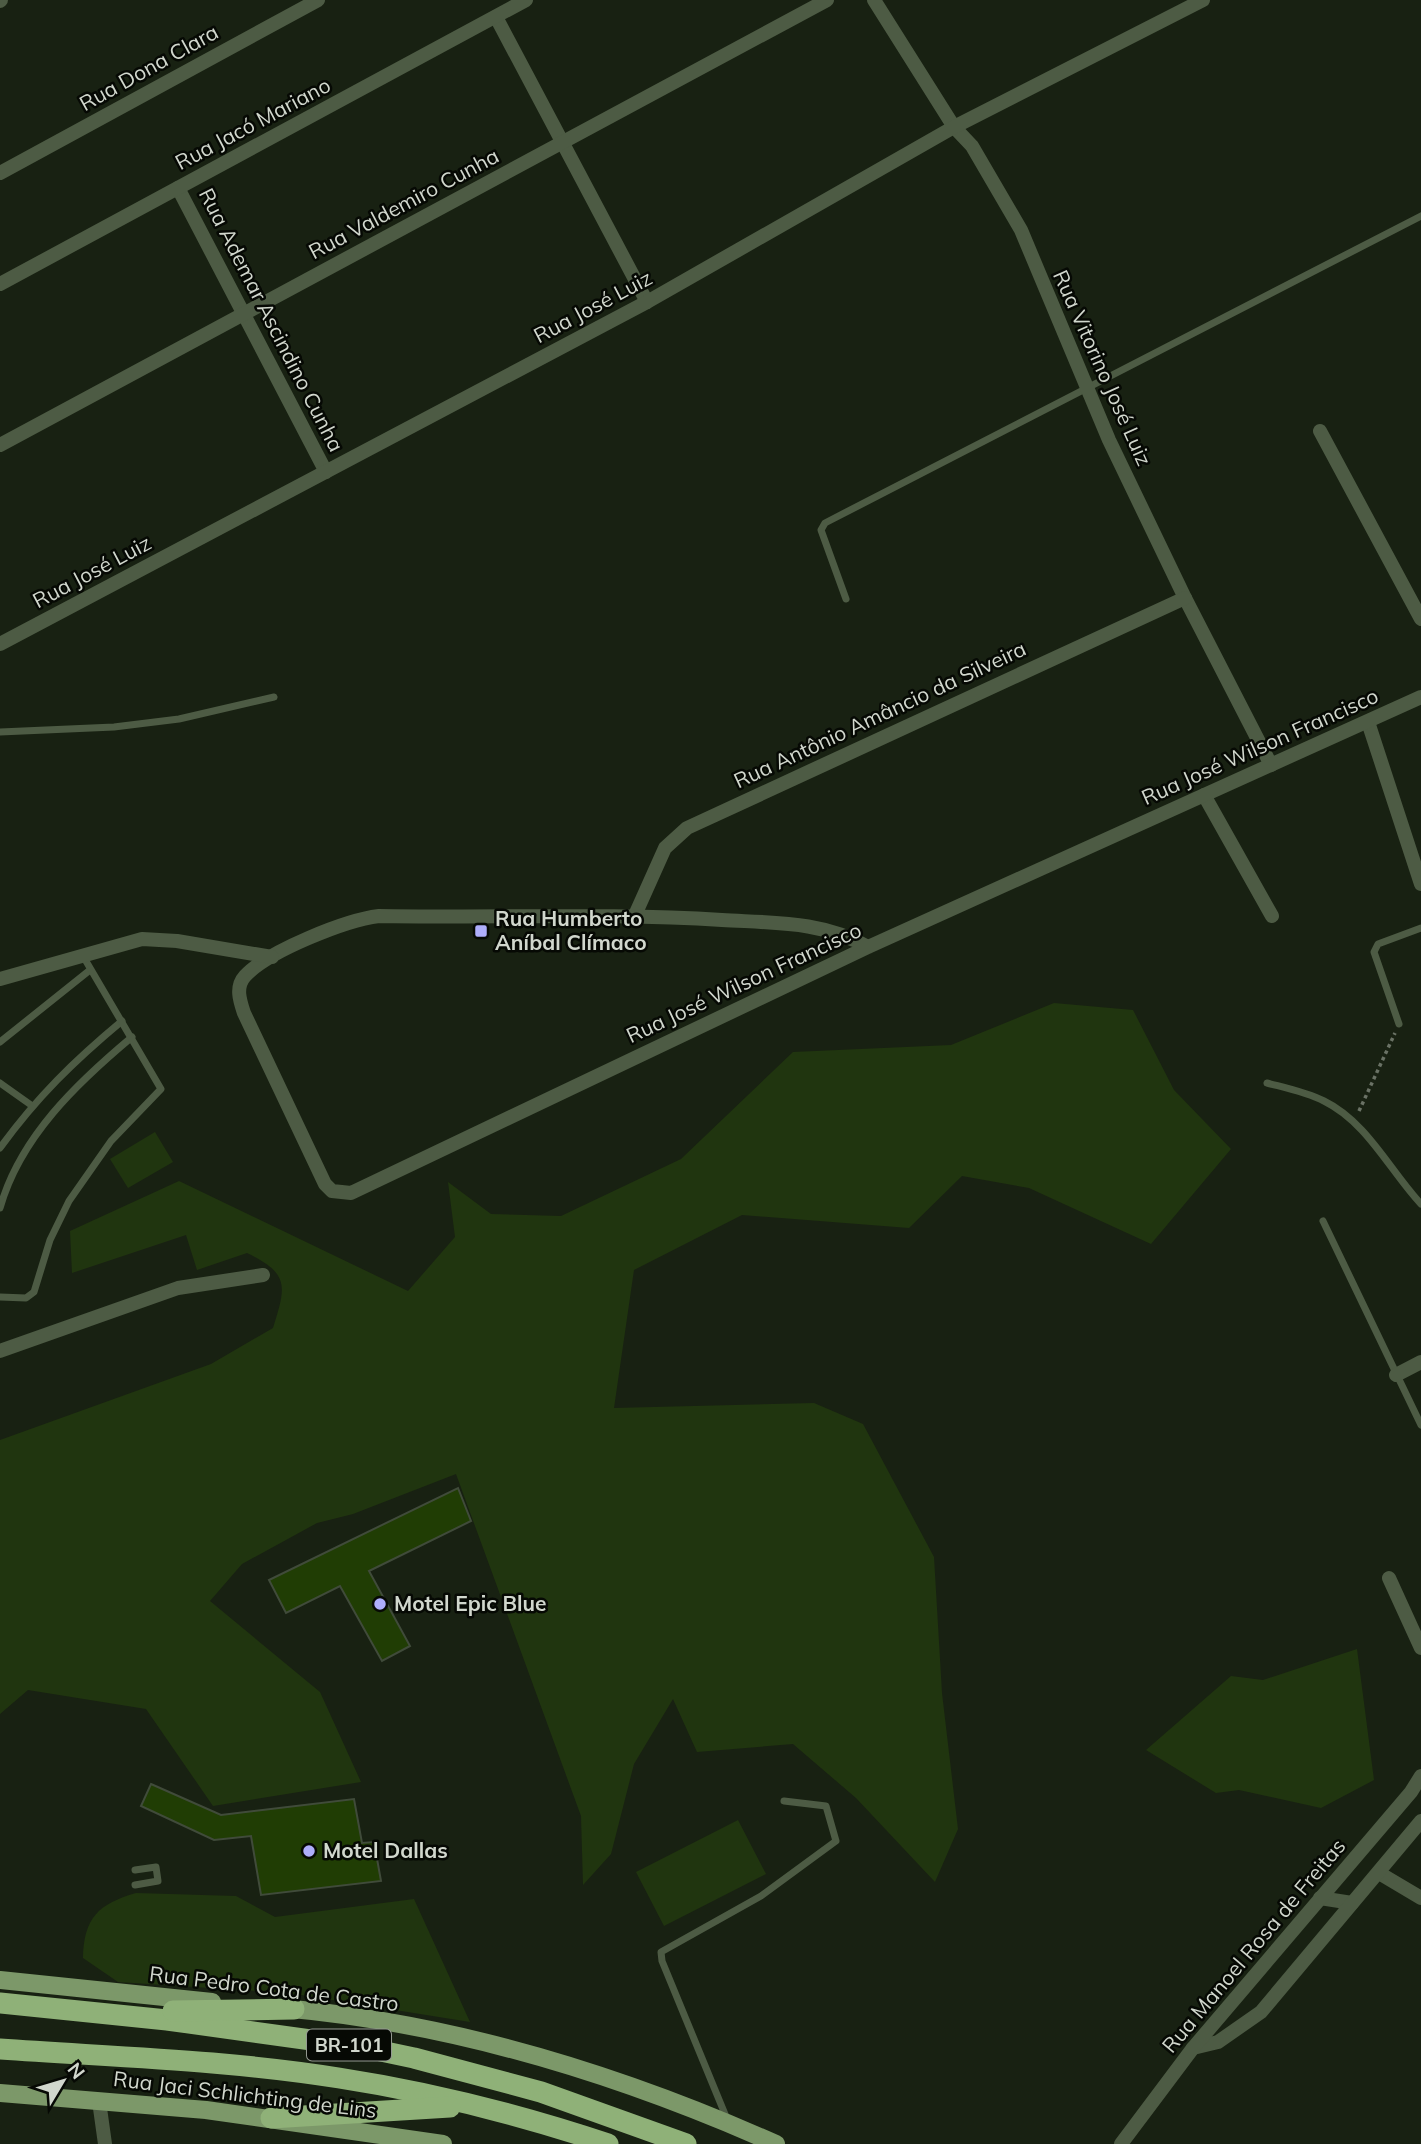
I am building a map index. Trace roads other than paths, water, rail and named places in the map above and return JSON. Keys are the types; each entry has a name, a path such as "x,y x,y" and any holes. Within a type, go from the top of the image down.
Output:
{"highway":[{"name":"BR-101","path":"0,2003 167,2020 362,2047 541,2092 686,2144"},
{"path":"41,2006 132,2011 293,2009"},
{"name":"BR-101","path":"0,2049 280,2070 340,2078 473,2106 608,2144"},
{"path":"271,2118 473,2106"}],"main road":[{"name":"Rua Pedro Cota de Castro","path":"0,1980 73,1990 293,2009 440,2033 620,2081 776,2144"},
{"name":"Rua Jaci Schlichting de Lins","path":"0,2094 271,2118 443,2144"}],"street":[{"name":"Rua Dona Clara","path":"0,173 317,0"},
{"name":"Rua Jacó Mariano","path":"0,284 526,0"},
{"name":"Rua Valdemiro Cunha","path":"0,445 827,0"},
{"name":"Rua Vitorino José Luiz","path":"874,0 954,127 972,146 1021,230 1049,303 1089,388 1109,440 1185,598 1271,765"},
{"name":"Rua José Luiz","path":"0,644 647,302 954,127 1203,0"},
{"path":"496,17 647,302"},
{"name":"Rua Ademar Ascindino Cunha","path":"178,188 326,472"},
{"path":"1320,431 1421,619"},
{"name":"Rua Antônio Amâncio da Silveira","path":"635,915 659,858 672,839 687,828 1185,598"},
{"name":"Rua José Wilson Francisco","path":"272,957 245,976 240,985 244,1013 325,1184 341,1194 351,1193 868,947 1421,697"},
{"path":"1368,722 1421,884"},
{"path":"1203,795 1272,916"},
{"path":"0,979 123,942 158,939 272,957 346,922 379,916 635,915 819,928 837,932 868,947"},
{"path":"0,1351 178,1288 263,1275"},
{"path":"1396,1376 1421,1362"},
{"path":"1389,1578 1421,1647"},
{"name":"Rua Manoel Rosa de Freitas","path":"1121,2144 1193,2048 1411,1792 1421,1776"},
{"path":"1193,2048 1217,2042 1261,2012 1421,1821"},
{"path":"1379,1873 1421,1898"},
{"path":"1320,1898 1352,1903"},
{"path":"99,2101 105,2144"}],"lane":[{"path":"846,600 821,530 825,523 1421,216"},
{"path":"0,732 127,726 179,719 274,697"},
{"path":"1399,1024 1374,952 1378,944 1421,928"},
{"path":"0,1297 26,1298 34,1292 50,1240 69,1202 111,1141 161,1089 82,956"},
{"path":"0,1042 90,970"},
{"path":"0,1148 31,1105 65,1069 122,1021"},
{"path":"0,1208 26,1150 58,1105 132,1037"},
{"path":"0,1083 31,1105"},
{"path":"1267,1083 1326,1102 1353,1123 1421,1205"},
{"path":"1323,1221 1421,1425"},
{"path":"728,2123 662,1961 661,1952 761,1896 836,1841 826,1806 784,1801"},
{"path":"135,1870 156,1867 158,1881 135,1885"}],"place":[{"name":"Rua Humberto Aníbal Clímaco","path":"481,931"},
{"name":"Motel Epic Blue","path":"380,1604"},
{"name":"Motel Dallas","path":"309,1851"}]}
